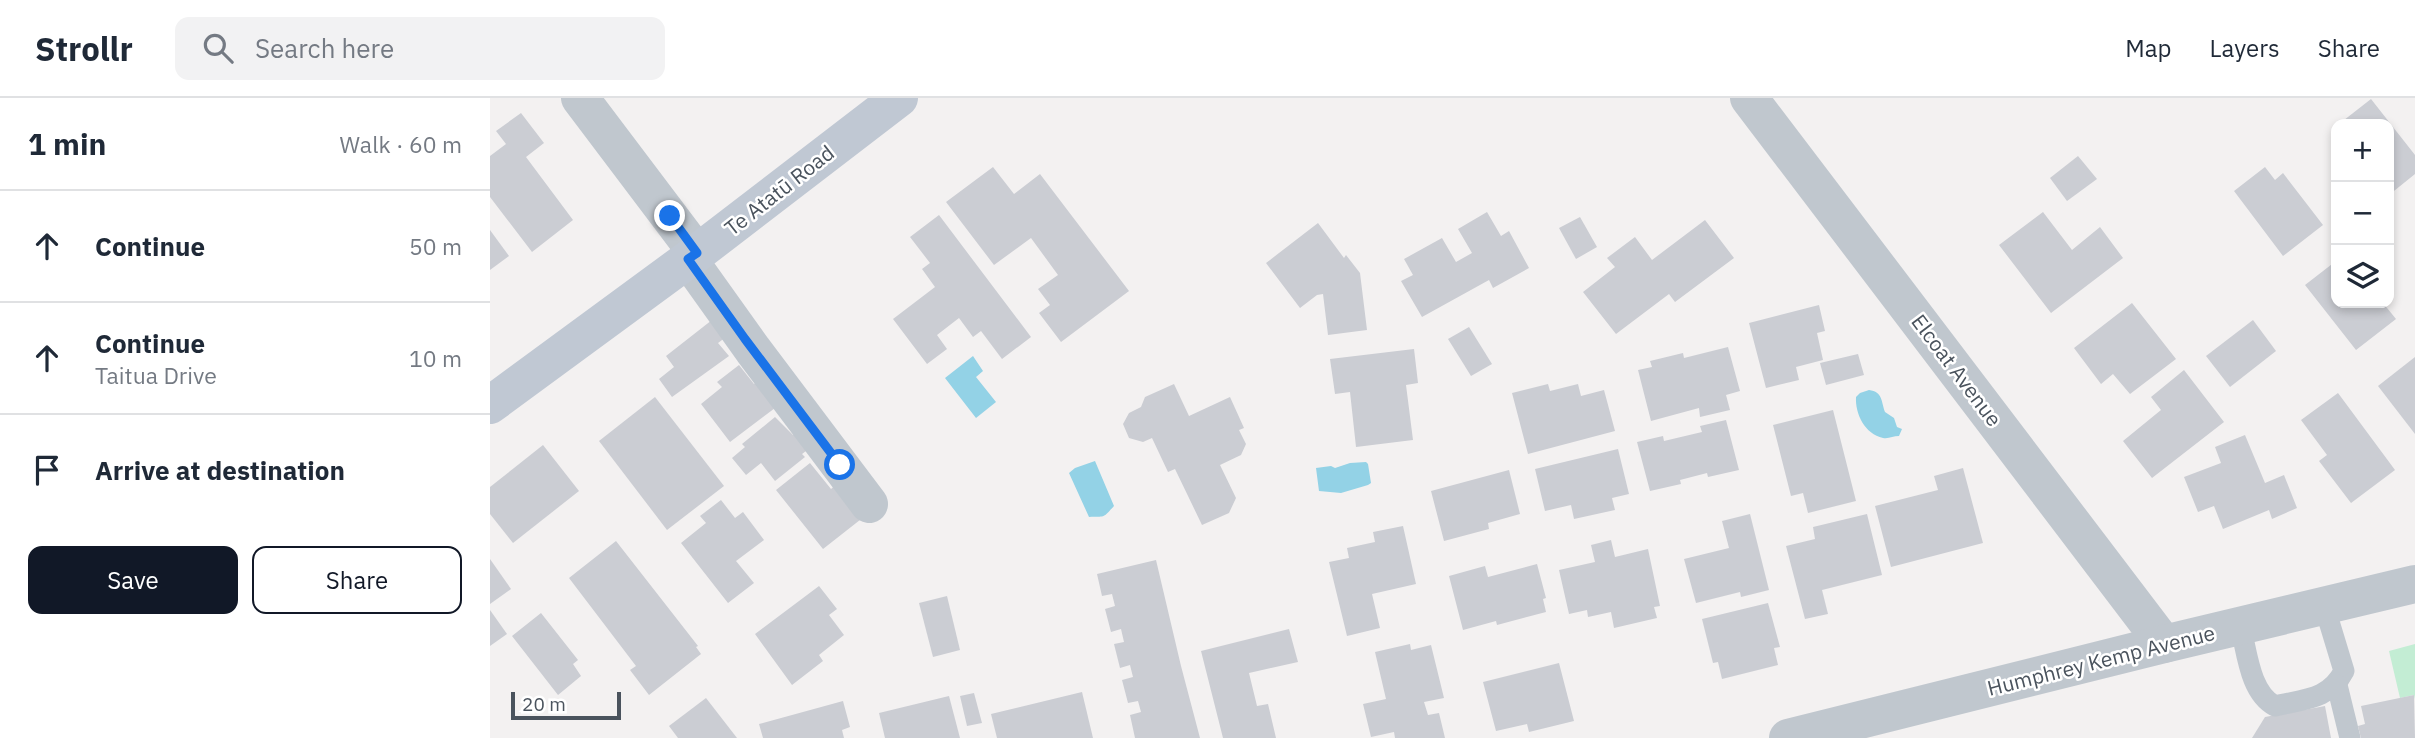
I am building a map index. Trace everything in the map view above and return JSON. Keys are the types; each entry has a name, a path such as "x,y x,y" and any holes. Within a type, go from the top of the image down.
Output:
{"main road":[{"name":"Te Atatū Road","path":"490,405 693,256 899,98"}],"street":[{"path":"580,98 693,256 745,339 869,503"},
{"name":"Elcoat Avenue","path":"1749,98 2164,643"},
{"name":"Humphrey Kemp Avenue","path":"1788,738 2164,643 2415,584"}],"lane":[{"path":"2240,625 2254,681 2270,703 2275,706 2311,698 2337,685 2344,671 2324,605"},
{"path":"2337,685 2350,738"}],"green space":[{"path":"2415,644 2415,699 2414,695 2400,698 2389,651"}],"water":[{"path":"973,356 983,371 976,377 996,402 976,418 945,378"},
{"path":"1869,390 1879,395 1885,412 1894,418 1897,427 1902,429 1899,436 1877,436 1862,422 1856,397"},
{"path":"1095,461 1114,506 1103,516 1089,517 1069,473"},
{"path":"1366,462 1371,483 1368,485 1341,493 1319,491 1316,468 1335,468"}],"building":[{"path":"2371,99 2387,119 2345,119"},
{"path":"521,113 544,143 526,157 573,220 532,252 490,197 490,156 506,144 496,131"},
{"path":"2394,128 2415,155 2415,174 2394,191"},
{"path":"2078,156 2097,179 2067,201 2050,178"},
{"path":"993,167 1014,194 1040,174 1129,291 1061,342 1039,313 1050,305 1038,289 1058,275 1031,238 994,265 946,202"},
{"path":"2265,167 2275,180 2283,173 2323,225 2283,256 2234,191"},
{"path":"1487,212 1501,236 1509,231 1529,268 1493,288 1489,280 1422,317 1401,281 1413,275 1404,259 1442,238 1456,262 1472,253 1458,229"},
{"path":"2043,212 2072,250 2100,227 2123,258 2051,313 1999,245"},
{"path":"939,215 1031,337 1002,359 981,331 973,337 959,318 937,335 947,349 927,364 893,319 935,287 922,269 930,263 910,237"},
{"path":"1580,217 1597,247 1576,259 1559,228"},
{"path":"1705,220 1734,258 1675,302 1669,294 1616,334 1583,292 1615,267 1607,258 1635,237 1652,260"},
{"path":"1318,223 1344,258 1346,255 1360,273 1367,330 1328,335 1323,294 1317,295 1300,308 1266,263"},
{"path":"490,230 509,256 490,270"},
{"path":"2331,265 2331,308 2387,308 2396,319 2356,350 2305,285"},
{"path":"2132,303 2176,359 2130,394 2113,374 2101,384 2074,348"},
{"path":"1819,305 1825,331 1817,333 1823,360 1796,367 1799,380 1766,388 1749,323"},
{"path":"712,320 726,337 718,343 729,356 672,397 659,379 674,367 666,356"},
{"path":"2253,320 2276,351 2230,387 2206,356"},
{"path":"1469,327 1492,364 1471,376 1448,339"},
{"path":"1728,347 1740,391 1726,395 1730,410 1700,417 1699,408 1651,421 1638,370 1652,367 1650,361 1683,353 1684,358"},
{"path":"1414,349 1418,383 1406,385 1413,440 1356,447 1350,392 1335,394 1330,359"},
{"path":"1858,354 1864,375 1826,385 1820,363"},
{"path":"2415,357 2415,434 2378,386"},
{"path":"739,365 754,384 760,380 779,405 730,442 701,404 722,387 717,382"},
{"path":"2184,370 2224,422 2152,478 2123,441 2161,410 2151,397"},
{"path":"1174,384 1189,416 1230,397 1244,428 1239,430 1246,444 1241,455 1220,465 1236,498 1229,513 1202,525 1175,469 1168,472 1152,438 1143,442 1129,438 1123,424 1129,413 1141,407 1145,397"},
{"path":"1548,384 1550,391 1578,384 1581,396 1604,390 1615,431 1528,454 1512,393"},
{"path":"2338,393 2395,470 2351,503 2319,461 2327,455 2301,420"},
{"path":"655,397 724,486 667,530 599,441"},
{"path":"1833,410 1856,501 1808,513 1803,493 1791,496 1773,425"},
{"path":"775,417 793,435 801,429 814,445 802,454 805,457 775,481 761,463 746,475 732,458 745,447 742,444"},
{"path":"1726,420 1739,470 1708,477 1707,473 1680,480 1681,484 1650,491 1637,442 1663,436 1664,441 1702,432 1700,426"},
{"path":"2245,435 2265,483 2284,475 2297,508 2272,519 2269,510 2223,529 2214,506 2198,512 2184,477 2221,463 2215,447"},
{"path":"543,445 579,491 513,543 490,514 490,487"},
{"path":"1618,449 1629,494 1612,498 1615,510 1574,519 1571,505 1545,511 1535,469"},
{"path":"810,463 831,489 838,483 865,516 823,549 776,490"},
{"path":"1963,468 1983,543 1891,567 1875,506 1938,490 1934,476"},
{"path":"1509,470 1520,514 1488,523 1489,529 1444,541 1431,491"},
{"path":"721,500 735,518 743,512 764,540 736,561 754,583 728,603 681,543 706,523 700,516"},
{"path":"1750,514 1769,590 1741,597 1740,592 1696,603 1684,559 1729,548 1722,521"},
{"path":"1867,514 1882,575 1822,590 1828,614 1805,619 1786,546 1815,539 1813,527"},
{"path":"1403,526 1416,584 1372,594 1380,628 1347,636 1329,562 1349,558 1347,548 1375,542 1373,532"},
{"path":"1611,540 1615,557 1648,549 1660,606 1654,607 1657,618 1614,628 1611,612 1588,617 1587,610 1569,614 1559,570 1595,562 1591,545"},
{"path":"616,541 698,646 696,647 701,654 649,695 630,670 636,666 569,578"},
{"path":"490,559 511,589 490,604"},
{"path":"1156,560 1200,738 1135,738 1130,715 1141,712 1138,701 1128,703 1122,680 1133,677 1130,665 1120,668 1114,644 1124,642 1121,629 1111,632 1105,609 1115,606 1112,594 1102,596 1097,574"},
{"path":"1537,564 1546,598 1543,599 1546,612 1497,625 1496,621 1463,630 1449,576 1485,566 1488,577"},
{"path":"819,586 837,609 829,615 844,635 819,655 823,661 792,685 755,634"},
{"path":"947,596 960,650 933,657 919,603"},
{"path":"1768,603 1780,647 1774,648 1778,665 1722,679 1718,662 1713,663 1702,619"},
{"path":"490,610 507,634 490,646"},
{"path":"541,613 578,660 573,664 581,676 558,695 512,636"},
{"path":"1289,629 1298,662 1249,673 1257,706 1268,704 1276,738 1223,738 1201,651"},
{"path":"1410,644 1411,650 1431,645 1444,698 1424,702 1428,715 1439,713 1445,738 1395,738 1394,732 1371,737 1363,704 1386,699 1375,652"},
{"path":"1559,663 1574,721 1529,732 1527,724 1496,731 1483,682"},
{"path":"1082,692 1093,738 997,738 991,714"},
{"path":"974,693 982,723 967,726 960,696"},
{"path":"2414,695 2415,738 2361,738 2358,726 2365,724 2361,706"},
{"path":"949,696 960,738 885,738 879,713"},
{"path":"706,698 737,738 678,738 669,726"},
{"path":"843,701 850,727 842,730 844,738 763,738 759,724"},
{"path":"2325,706 2331,738 2252,738 2265,717"}],"route":[{"path":"670,216 697,253 688,259 840,465"}]}
